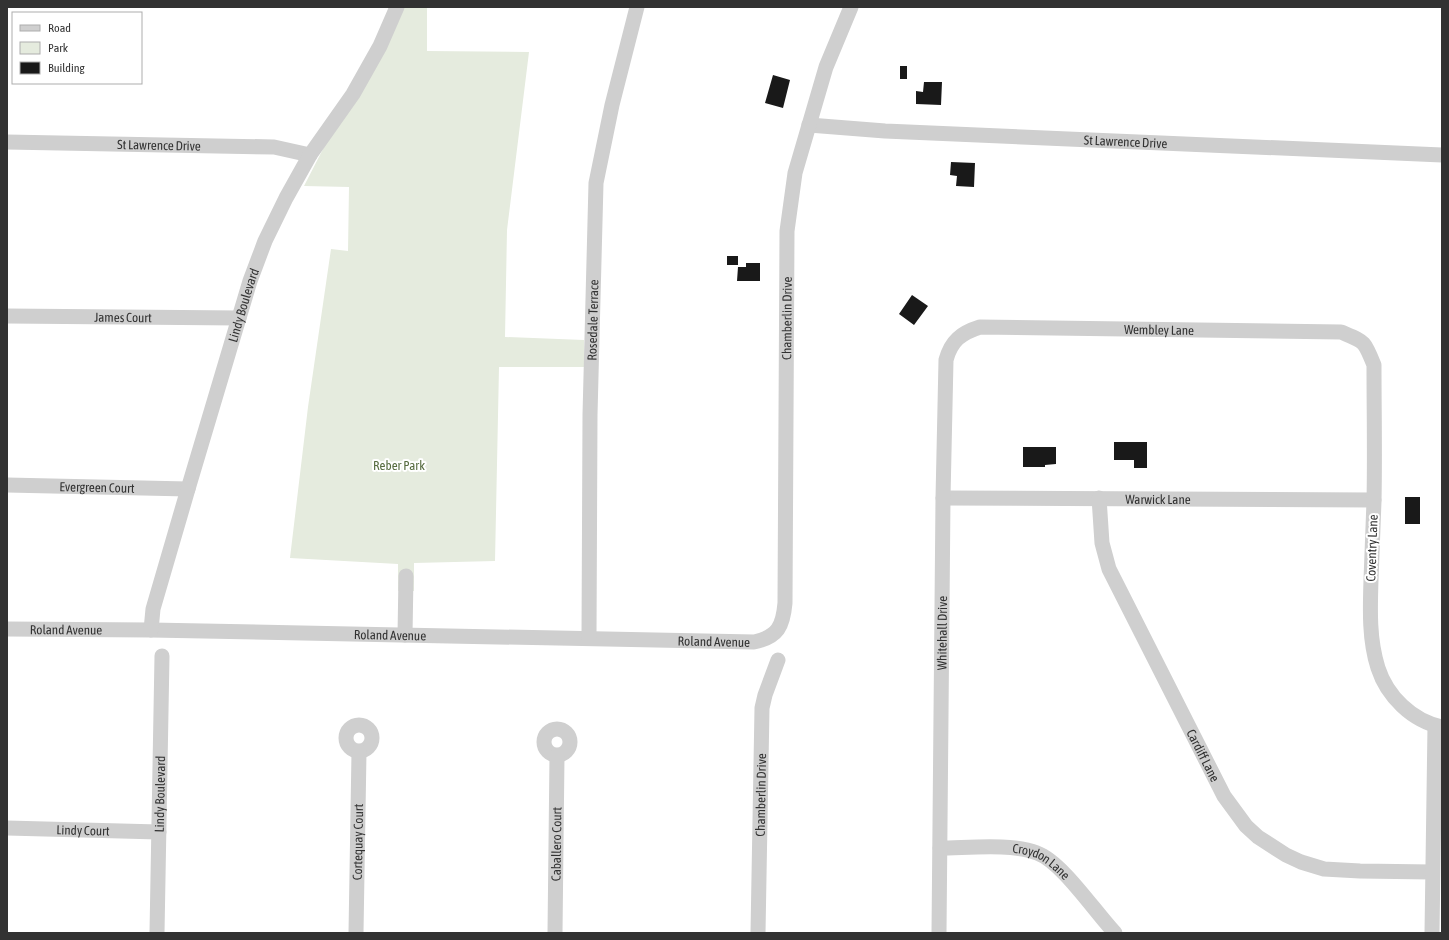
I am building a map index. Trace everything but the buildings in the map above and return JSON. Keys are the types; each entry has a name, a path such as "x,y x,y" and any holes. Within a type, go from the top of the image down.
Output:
{"street":[{"name":"Lindy Boulevard","path":"151,630 153,609 188,489 250,281 265,241 286,198 310,156 353,94 380,46 396,7"},
{"name":"Rosedale Terrace","path":"589,638 590,415 596,183 612,105 637,7"},
{"name":"Chamberlin Drive","path":"772,636 782,623 785,603 787,231 795,173 826,67 851,7"},
{"name":"St Lawrence Drive","path":"809,125 885,131 1442,155"},
{"name":"St Lawrence Drive","path":"7,142 274,147 310,156"},
{"name":"James Court","path":"7,316 239,318"},
{"name":"Wembley Lane","path":"959,338 970,330 980,327 1341,332 1361,340"},
{"name":"Whitehall Drive","path":"939,933 943,498 946,360 949,349 959,338"},
{"name":"Coventry Lane","path":"1361,340 1366,345 1374,364 1374,500 1370,618 1373,649 1383,680 1391,694 1401,705 1414,715 1439,727"},
{"name":"Evergreen Court","path":"7,485 188,489"},
{"name":"Warwick Lane","path":"943,498 1374,500"},
{"name":"Cardiff Lane","path":"1099,498 1102,543 1109,569 1224,796 1246,826 1258,838 1286,855 1301,862 1324,869 1360,872 1432,872"},
{"path":"405,635 406,576"},
{"name":"Roland Avenue","path":"7,630 151,630 754,642 772,636"},
{"name":"Lindy Boulevard","path":"157,933 162,656"},
{"name":"Chamberlin Drive","path":"758,933 762,708 765,695 778,660"},
{"path":"1432,933 1432,872 1439,727"},
{"name":"Cortequay Court","path":"356,933 359,752"},
{"name":"Caballero Court","path":"555,933 557,756"},
{"name":"Lindy Court","path":"7,828 159,832"},
{"name":"Croydon Lane","path":"940,848 1016,847 1038,853 1059,867 1115,933"}],"green space":[{"name":"Reber Park","path":"396,7 427,7 427,51 529,52 507,230 505,337 584,340 584,367 499,367 495,561 414,563 414,591 398,591 398,564 290,558 308,407 331,249 348,251 349,187 304,186"}]}
